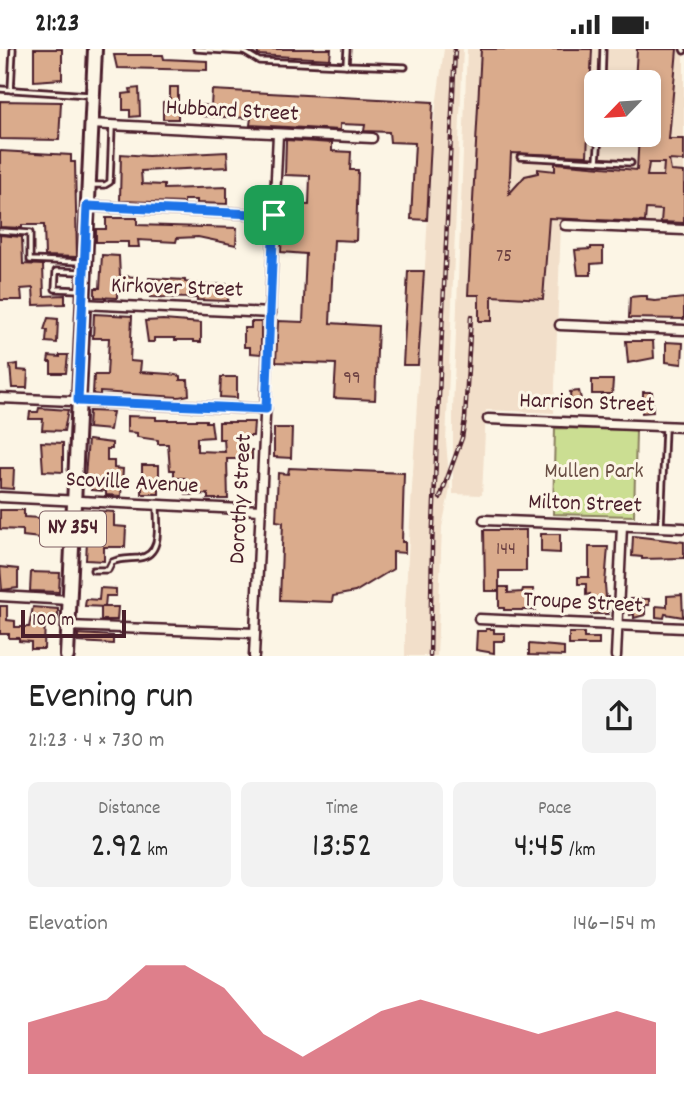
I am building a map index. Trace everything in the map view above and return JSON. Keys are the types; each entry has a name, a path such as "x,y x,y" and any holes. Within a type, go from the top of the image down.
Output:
{"main road":[{"name":"NY 354","path":"67,656 95,49"}],"street":[{"name":"Hubbard Street","path":"90,124 372,138"},
{"name":"Dorothy Street","path":"254,656 278,134"},
{"path":"87,206 274,215"},
{"path":"565,225 684,230"},
{"name":"Kirkover Street","path":"82,304 271,313"},
{"path":"560,325 684,330"},
{"path":"0,398 266,409"},
{"name":"Harrison Street","path":"488,419 684,428"},
{"name":"Scoville Avenue","path":"0,497 261,510"},
{"name":"Milton Street","path":"484,520 684,528"},
{"path":"616,656 622,526"},
{"path":"0,596 69,600"},
{"name":"Troupe Street","path":"479,618 684,628"},
{"path":"68,626 255,633"}],"lane":[{"path":"11,90 13,49"},
{"path":"196,49 243,50 259,61 405,67"},
{"path":"346,65 347,49"},
{"path":"602,70 603,49"},
{"path":"0,89 92,95"},
{"path":"88,185 105,185 110,182 112,125"},
{"path":"597,162 598,147"},
{"path":"520,157 631,163"},
{"path":"0,231 30,233 30,260 84,267"},
{"path":"83,290 55,289 56,271 84,267"},
{"path":"661,527 666,427"},
{"path":"93,570 108,570 111,562 121,558 150,555 156,548 158,505"}],"shaded area":[{"path":"444,49 463,49 446,441 450,489 442,527 437,656 405,656 405,608 433,128"},
{"path":"467,49 684,49 684,225 561,223 554,413 486,410 482,495 453,494 453,409"}],"green space":[{"name":"Mullen Park","path":"555,428 636,430 634,516 553,514"}],"building":[{"path":"34,49 62,49 62,79 34,81"},
{"path":"257,49 331,49 330,59 258,55"},
{"path":"481,49 592,49 591,70 584,70 584,147 587,147 587,156 511,153 509,194 525,176 538,173 538,169 555,171 555,163 637,170 638,147 662,147 662,70 636,70 637,49 677,49 669,139 684,139 684,161 669,160 671,171 684,172 684,223 661,222 662,210 646,209 645,222 549,218 543,299 492,296 492,321 479,321 479,295 468,295","holes":["649,163 664,163 663,176 647,176"]},
{"path":"114,55 163,55 164,59 207,61 207,70 117,68"},
{"path":"170,87 178,87 178,119 163,119 163,102 170,101"},
{"path":"139,88 140,116 130,117 130,110 123,110 123,94 131,93 130,89"},
{"path":"212,90 433,102 427,220 411,219 415,143 390,142 389,132 364,131 365,125 340,124 340,130 250,125 251,118 201,116 201,105 211,106"},
{"path":"0,101 61,102 59,140 0,139"},
{"path":"286,140 332,143 332,151 351,152 350,170 358,170 356,241 334,240 330,323 378,326 375,400 334,398 336,364 276,362 278,321 303,322 306,254 281,252 283,204 309,205 310,176 285,175"},
{"path":"0,151 71,155 71,162 75,162 77,257 45,256 44,225 0,227"},
{"path":"227,152 228,167 141,171 142,184 164,185 164,189 227,187 227,204 197,203 197,200 184,200 184,203 120,201 121,154 148,156"},
{"path":"106,218 137,218 137,225 237,228 236,245 198,237 177,238 176,242 138,240 139,247 128,247 128,242 96,242 96,229 106,229"},
{"path":"0,235 22,237 23,264 43,265 44,296 65,295 65,304 34,305 33,288 21,289 22,300 0,300"},
{"path":"603,247 603,263 591,264 591,275 578,275 575,250"},
{"path":"102,255 119,256 120,276 136,277 136,285 123,284 123,288 117,288 117,298 95,297 95,288 100,288"},
{"path":"408,271 424,271 418,365 403,365"},
{"path":"149,278 185,280 205,285 229,284 228,301 150,297"},
{"path":"647,296 647,300 655,301 684,298 684,319 629,318 630,297"},
{"path":"94,314 132,316 130,361 141,362 140,372 170,374 180,376 180,380 188,380 189,395 179,397 100,392 100,395 93,394 94,375 107,375 109,338 93,338"},
{"path":"48,318 58,319 57,343 46,342 47,330 44,330"},
{"path":"145,321 201,323 201,342 154,338 154,342 148,342"},
{"path":"251,322 261,322 261,354 250,353 250,347 244,347 244,328 251,328"},
{"path":"626,341 653,341 654,358 628,363"},
{"path":"666,342 683,343 682,364 666,362"},
{"path":"68,355 66,373 51,373 49,356"},
{"path":"18,364 18,370 28,371 27,388 12,388 10,365"},
{"path":"221,377 237,377 237,398 220,397"},
{"path":"592,380 613,380 612,394 592,394"},
{"path":"579,391 583,407 571,407 570,392"},
{"path":"643,392 652,392 653,412 642,413 642,407 639,407 638,400 643,400"},
{"path":"39,408 68,410 64,431 42,430 43,419 29,419 30,412 38,412"},
{"path":"89,411 113,412 110,430 88,428"},
{"path":"127,416 211,422 213,437 197,438 197,451 225,452 224,439 219,439 219,422 254,422 253,436 244,436 244,450 252,450 252,459 227,459 228,499 208,499 208,494 186,495 185,478 174,478 174,470 170,470 168,444 158,444 158,440 137,437 137,433 127,432"},
{"path":"274,428 292,428 291,458 274,457"},
{"path":"88,440 112,443 112,449 107,449 107,461 114,461 114,468 123,469 121,496 91,490 92,477 85,476"},
{"path":"41,442 63,443 63,472 43,471"},
{"path":"142,465 159,465 159,494 142,494"},
{"path":"0,468 14,468 13,489 0,488"},
{"path":"289,468 404,473 402,542 405,542 405,553 393,552 393,569 355,592 333,596 332,602 280,600 283,522 276,521 278,473 288,474"},
{"path":"0,510 24,510 24,517 57,519 61,524 60,529 57,529 57,540 23,536 23,530 0,529"},
{"path":"84,510 114,512 114,526 126,527 125,547 104,547 104,561 86,560 88,522 84,522"},
{"path":"484,530 526,530 526,571 499,571 499,591 485,591"},
{"path":"541,534 560,534 560,553 541,552"},
{"path":"633,536 684,542 684,558 642,559 632,556"},
{"path":"589,547 608,547 605,584 608,614 591,614 590,594 586,595 586,584 578,584 578,577 589,577"},
{"path":"0,567 18,569 18,588 2,590"},
{"path":"31,572 60,573 59,592 30,591"},
{"path":"499,587 508,587 508,593 533,589 535,610 499,608"},
{"path":"100,588 116,589 116,596 106,596 105,607 85,606 86,599 99,600"},
{"path":"682,595 683,617 665,614 664,618 656,617 656,606 667,607 667,596"},
{"path":"631,599 649,599 649,605 645,605 645,615 634,618 634,614 630,615"},
{"path":"0,606 7,606 7,620 15,621 15,627 29,627 33,607 58,609 58,619 45,618 44,649 31,649 31,642 9,638 9,634 0,634"},
{"path":"101,607 118,607 117,620 101,620"},
{"path":"494,629 494,633 505,633 505,641 494,641 494,653 476,650 477,631"},
{"path":"569,633 584,633 584,638 599,638 599,645 569,645"},
{"path":"78,634 113,636 113,644 78,642"},
{"path":"529,644 564,647 564,656 529,655"}],"railway":[{"path":"430,656 432,546 455,49"},
{"path":"440,498 462,438 471,316"}],"route":[{"path":"87,206 274,215 266,409 78,401 87,206"}]}
